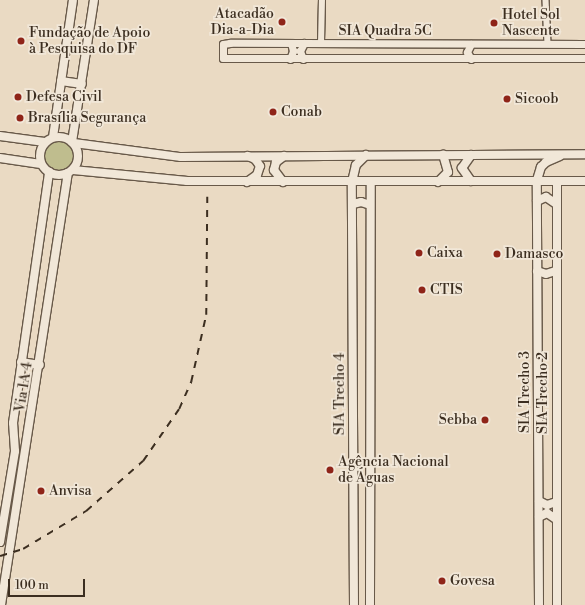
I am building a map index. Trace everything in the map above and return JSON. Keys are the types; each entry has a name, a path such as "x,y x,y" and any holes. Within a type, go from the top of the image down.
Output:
{"main road":[{"path":"52,137 73,0"},
{"path":"70,171 78,157 73,142 94,0"},
{"path":"61,81 82,84"},
{"path":"0,136 45,142"},
{"path":"41,164 40,152 45,142 52,137 63,136 73,142 180,157 585,154"},
{"path":"537,180 541,167 546,162 570,154"},
{"name":"SIA Trecho 4","path":"355,605 352,182 356,165 366,155"},
{"path":"437,182 448,172 443,155"},
{"path":"471,155 466,159 462,168 471,181"},
{"path":"246,182 257,176 260,166 255,159 247,156"},
{"path":"283,182 274,170 276,162 285,156"},
{"path":"0,158 41,164 49,172 62,175 70,171 187,181 371,183 537,180 585,181"},
{"name":"Via 1A 4","path":"1,605 70,171"},
{"name":"Via 1A 4","path":"0,542 16,451 13,423 49,172"},
{"name":"SIA Trecho 3","path":"537,180 539,605"},
{"name":"SIA Trecho 2","path":"556,605 555,203 557,181"},
{"path":"370,605 369,271 371,183"},
{"path":"537,201 546,197 555,203"},
{"path":"352,204 361,202 370,204"},
{"path":"352,269 360,273 369,271"},
{"path":"538,270 546,274 555,271"},
{"path":"21,362 40,365"},
{"path":"354,501 361,504 370,501"},
{"path":"539,501 547,505 556,502"},
{"path":"354,516 361,513 369,517"},
{"path":"539,517 547,513 556,519"}],"street":[{"path":"322,0 322,43"},
{"path":"546,0 548,44"},
{"path":"291,43 293,51 290,59 585,58"},
{"path":"303,59 300,51 304,43"},
{"name":"SIA Quadra 5C","path":"290,59 223,58 223,44 585,44"},
{"path":"455,44 459,51 456,58"},
{"path":"470,44 467,52 471,59"}],"shaded area":[{"path":"56,140 62,140 72,147 75,156 74,162 68,169 62,172 56,172 46,165 43,159 43,153 50,143"}],"railway":[{"path":"0,556 23,549 86,511 143,461 179,409 191,382 206,315 207,197"}],"place":[{"name":"Atacadão Dia-a-Dia","path":"282,22"},
{"name":"Hotel Sol Nascente","path":"494,23"},
{"name":"Fundação de Apoio à Pesquisa do DF","path":"21,41"},
{"name":"Defesa Civil","path":"18,97"},
{"name":"Sicoob","path":"507,99"},
{"name":"Conab","path":"273,112"},
{"name":"Brasília Segurança","path":"20,118"},
{"name":"Caixa","path":"419,253"},
{"name":"Damasco","path":"497,254"},
{"name":"CTIS","path":"422,290"},
{"name":"Sebba","path":"485,420"},
{"name":"Agência Nacional de Águas","path":"330,470"},
{"name":"Anvisa","path":"41,491"},
{"name":"Govesa","path":"442,581"}]}
